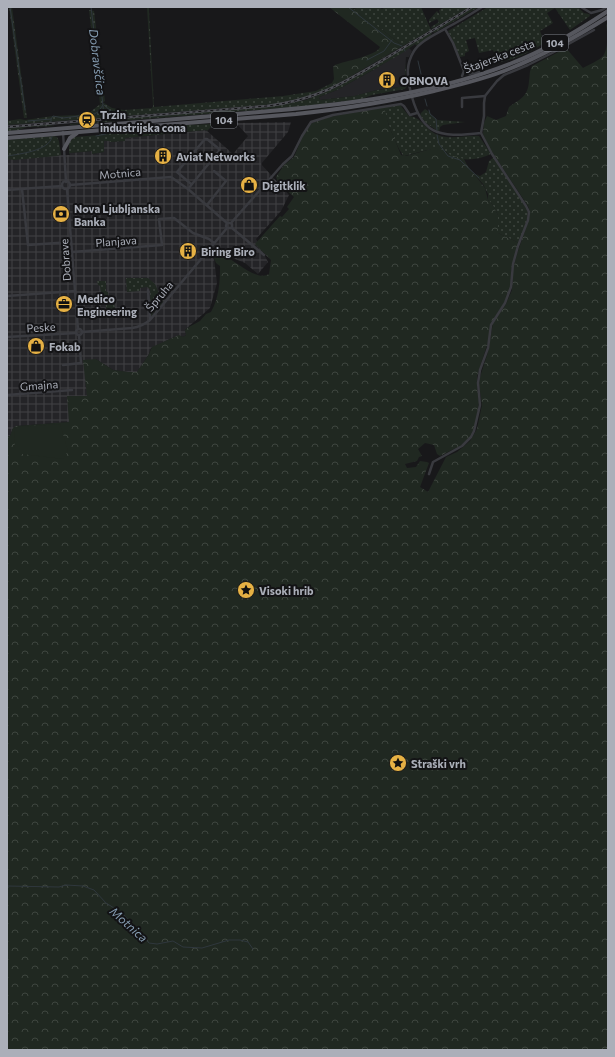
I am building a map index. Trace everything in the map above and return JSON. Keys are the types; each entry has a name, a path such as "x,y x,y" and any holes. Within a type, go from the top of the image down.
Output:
{"main road":[{"name":"Štajerska cesta","path":"63,131 296,109 411,94 514,63 557,42 608,11"},
{"name":"Štajerska cesta","path":"79,132 343,109 462,84 508,70 559,46 608,17"},
{"name":"104","path":"7,138 63,131"},
{"name":"104","path":"7,132 79,132"},
{"path":"64,149 71,137 79,132"}],"street":[{"path":"481,133 463,135 442,134 427,126 417,113 411,94 408,76 408,61 417,47 482,7"},
{"path":"581,7 591,13 607,7"},
{"path":"445,29 453,43 464,70 469,74"},
{"path":"429,474 433,462 462,446 471,437 474,431 480,405 478,383 480,370 488,348 491,325 510,293 518,246 528,220 529,212 526,206 492,154 481,133 485,96 504,75 548,56 594,30"},
{"path":"464,70 462,76 478,72"},
{"path":"462,107 462,98 485,96"},
{"path":"232,228 227,228 227,224 231,223 283,164 292,156 311,122 333,115 401,104 410,115 417,113"},
{"path":"7,190 62,186 66,189 70,187 70,185 66,182 63,131"},
{"path":"188,189 219,151 219,149 207,139 205,139 177,172 191,184"},
{"path":"207,205 226,181 214,171"},
{"name":"Motnica","path":"70,185 171,177 188,189 227,224"},
{"path":"62,186 64,182 66,182"},
{"path":"22,189 28,245 71,242"},
{"name":"Dobrave","path":"66,189 78,329"},
{"name":"Planjava","path":"72,252 162,245 159,219 174,218 193,233 209,239 214,243"},
{"path":"231,223 233,226 232,228 264,255"},
{"name":"Špruha","path":"82,332 139,327 150,320 227,228"},
{"path":"148,290 150,320"},
{"path":"7,296 75,291"},
{"path":"78,329 82,332 79,335 76,333 78,329"},
{"name":"Peske","path":"7,337 76,333"},
{"path":"63,365 82,363 79,335"},
{"name":"Gmajna","path":"7,395 72,390"}],"shaded area":[{"path":"470,7 474,7 433,31 432,29"},
{"path":"431,30 432,32 351,80 317,96 298,102 249,108 7,128 7,125 265,105 310,96 334,86"},
{"path":"409,48 412,51 409,57 406,57 406,86 377,90 355,96 320,100 319,97 337,90"},
{"path":"291,122 288,132 261,164 289,195 281,211 256,239 268,262 258,274 245,263 213,250 217,283 210,308 185,330 186,335 183,337 174,337 151,348 149,354 137,372 113,370 96,359 87,396 79,397 69,422 16,426 13,428 10,436 7,437 7,156 70,155 70,153 92,151 92,154 104,152 103,141 124,141 125,138 206,130 233,154 248,136 236,123"}],"green space":[{"path":"9,7 12,7 27,118 24,118"},
{"path":"147,7 149,7 154,107 283,96 316,91 332,83 334,86 300,98 265,105 7,125 7,121 20,119 25,120 53,116 78,115 90,112 104,103 112,108 124,110 152,108"},
{"path":"329,7 351,7 403,46 334,86 332,83 334,79 333,67 335,65 367,56 380,47"},
{"path":"361,7 378,7 382,9 386,7 421,7 431,30 403,46 353,9"},
{"path":"445,7 470,7 432,29 431,27 439,22 437,19 429,23 429,20 437,11 440,15 439,10"},
{"path":"474,7 479,7 434,33 433,31"},
{"path":"488,7 578,7 590,16 570,30 555,8 547,13 553,23 540,31 542,36 541,39 544,43 528,53 498,63 493,50 479,53 475,38 466,40 469,51 465,53 465,56 460,57 448,31"},
{"path":"89,10 94,11 105,101 100,104"},
{"path":"608,23 608,1050 7,1050 8,436 10,436 13,428 16,426 69,422 67,396 87,396 83,360 96,359 113,370 137,372 152,347 179,335 183,337 186,335 185,330 187,328 200,321 206,314 211,312 214,307 219,284 220,266 216,263 214,258 215,251 221,253 257,275 263,276 269,274 271,260 255,244 280,216 282,217 289,209 287,207 294,197 278,182 276,177 284,165 294,157 304,133 312,123 329,117 384,107 389,126 401,155 406,156 431,149 443,149 448,154 464,159 485,188 488,200 498,215 498,233 519,243 511,271 511,286 504,303 491,323 488,342 477,376 479,402 475,426 471,436 460,446 440,456 437,454 434,445 425,443 418,449 422,456 419,457 417,461 405,464 407,468 416,467 420,461 429,463 420,487 428,492 446,457 457,452 470,441 477,429 482,405 479,385 480,377 488,352 493,323 506,304 512,290 513,269 529,219 530,212 528,206 490,149 483,134 484,123 487,116 496,120 506,116 509,107 523,97 527,91 532,66 566,48 583,68 601,58 605,53 607,46 606,25"},
{"path":"432,32 431,35 417,46 415,44 404,52 337,90 319,97 320,100 354,96 377,90 406,86 406,79 407,86 405,89 372,95 362,99 306,106 70,125 104,120 276,105 306,100 337,87"},
{"path":"400,105 409,116 417,119 438,135 448,137 479,136 491,154 479,158 460,159 453,157 443,149 431,149 404,156 398,148 392,134 384,108"},
{"path":"425,109 438,120 465,122 443,125 440,127 439,132 426,123 420,115"},
{"path":"49,124 54,126 27,127 19,130 7,131 7,128"},
{"path":"212,124 207,131 125,138 125,141 104,141 104,152 92,154 92,151 70,153 69,155 69,143 74,137 99,135 100,133 108,131"},
{"path":"57,137 59,141 61,155 14,160 7,159 7,140"},
{"path":"494,157 528,211 527,219 519,243 498,233 498,215 488,200 488,194 483,184 473,173 480,176 486,172 489,161"},
{"path":"126,278 148,278 155,284 163,302 151,316 150,289 147,287 140,288 140,291 127,292"},
{"path":"97,281 106,281 106,291 108,292 109,302 114,303 116,313 107,314 104,294 101,293 100,286 98,285"},
{"path":"60,424 68,451 63,459 22,454 15,448 14,429 17,427"}],"waterway":[{"path":"10,7 25,110"},
{"name":"Dobravščica","path":"51,122 53,116 63,118 94,114 98,112 103,105 91,7"},
{"path":"348,7 394,43 402,46"},
{"path":"367,60 384,51 392,40"},
{"path":"418,61 421,74"},
{"path":"425,99 427,106"},
{"path":"104,105 112,112 125,112"},
{"path":"103,106 104,117"},
{"path":"429,110 430,114 436,119 437,130"},
{"path":"28,121 51,119"},
{"path":"96,136 106,134"},
{"path":"437,135 439,144 448,156 460,160 479,178"},
{"name":"Dobravščica","path":"7,156 40,149 50,142 52,137"},
{"name":"Motnica","path":"7,886 59,887 66,885 83,886 94,890 106,903 122,913 149,943 157,944 173,941 183,947 202,948 229,940 240,940 248,942 253,949"}],"railway":[{"path":"7,127 267,106 301,99 330,89 344,82 472,7"}],"place":[{"name":"OBNOVA","path":"387,80"},
{"name":"Trzin industrijska cona","path":"87,120"},
{"name":"Aviat Networks","path":"163,156"},
{"name":"Digitklik","path":"249,185"},
{"name":"Nova Ljubljanska Banka","path":"61,214"},
{"name":"Biring Biro","path":"188,251"},
{"name":"Medico Engineering","path":"64,304"},
{"name":"Fokab","path":"36,346"},
{"name":"Visoki hrib","path":"246,590"},
{"name":"Straški vrh","path":"398,763"}]}
